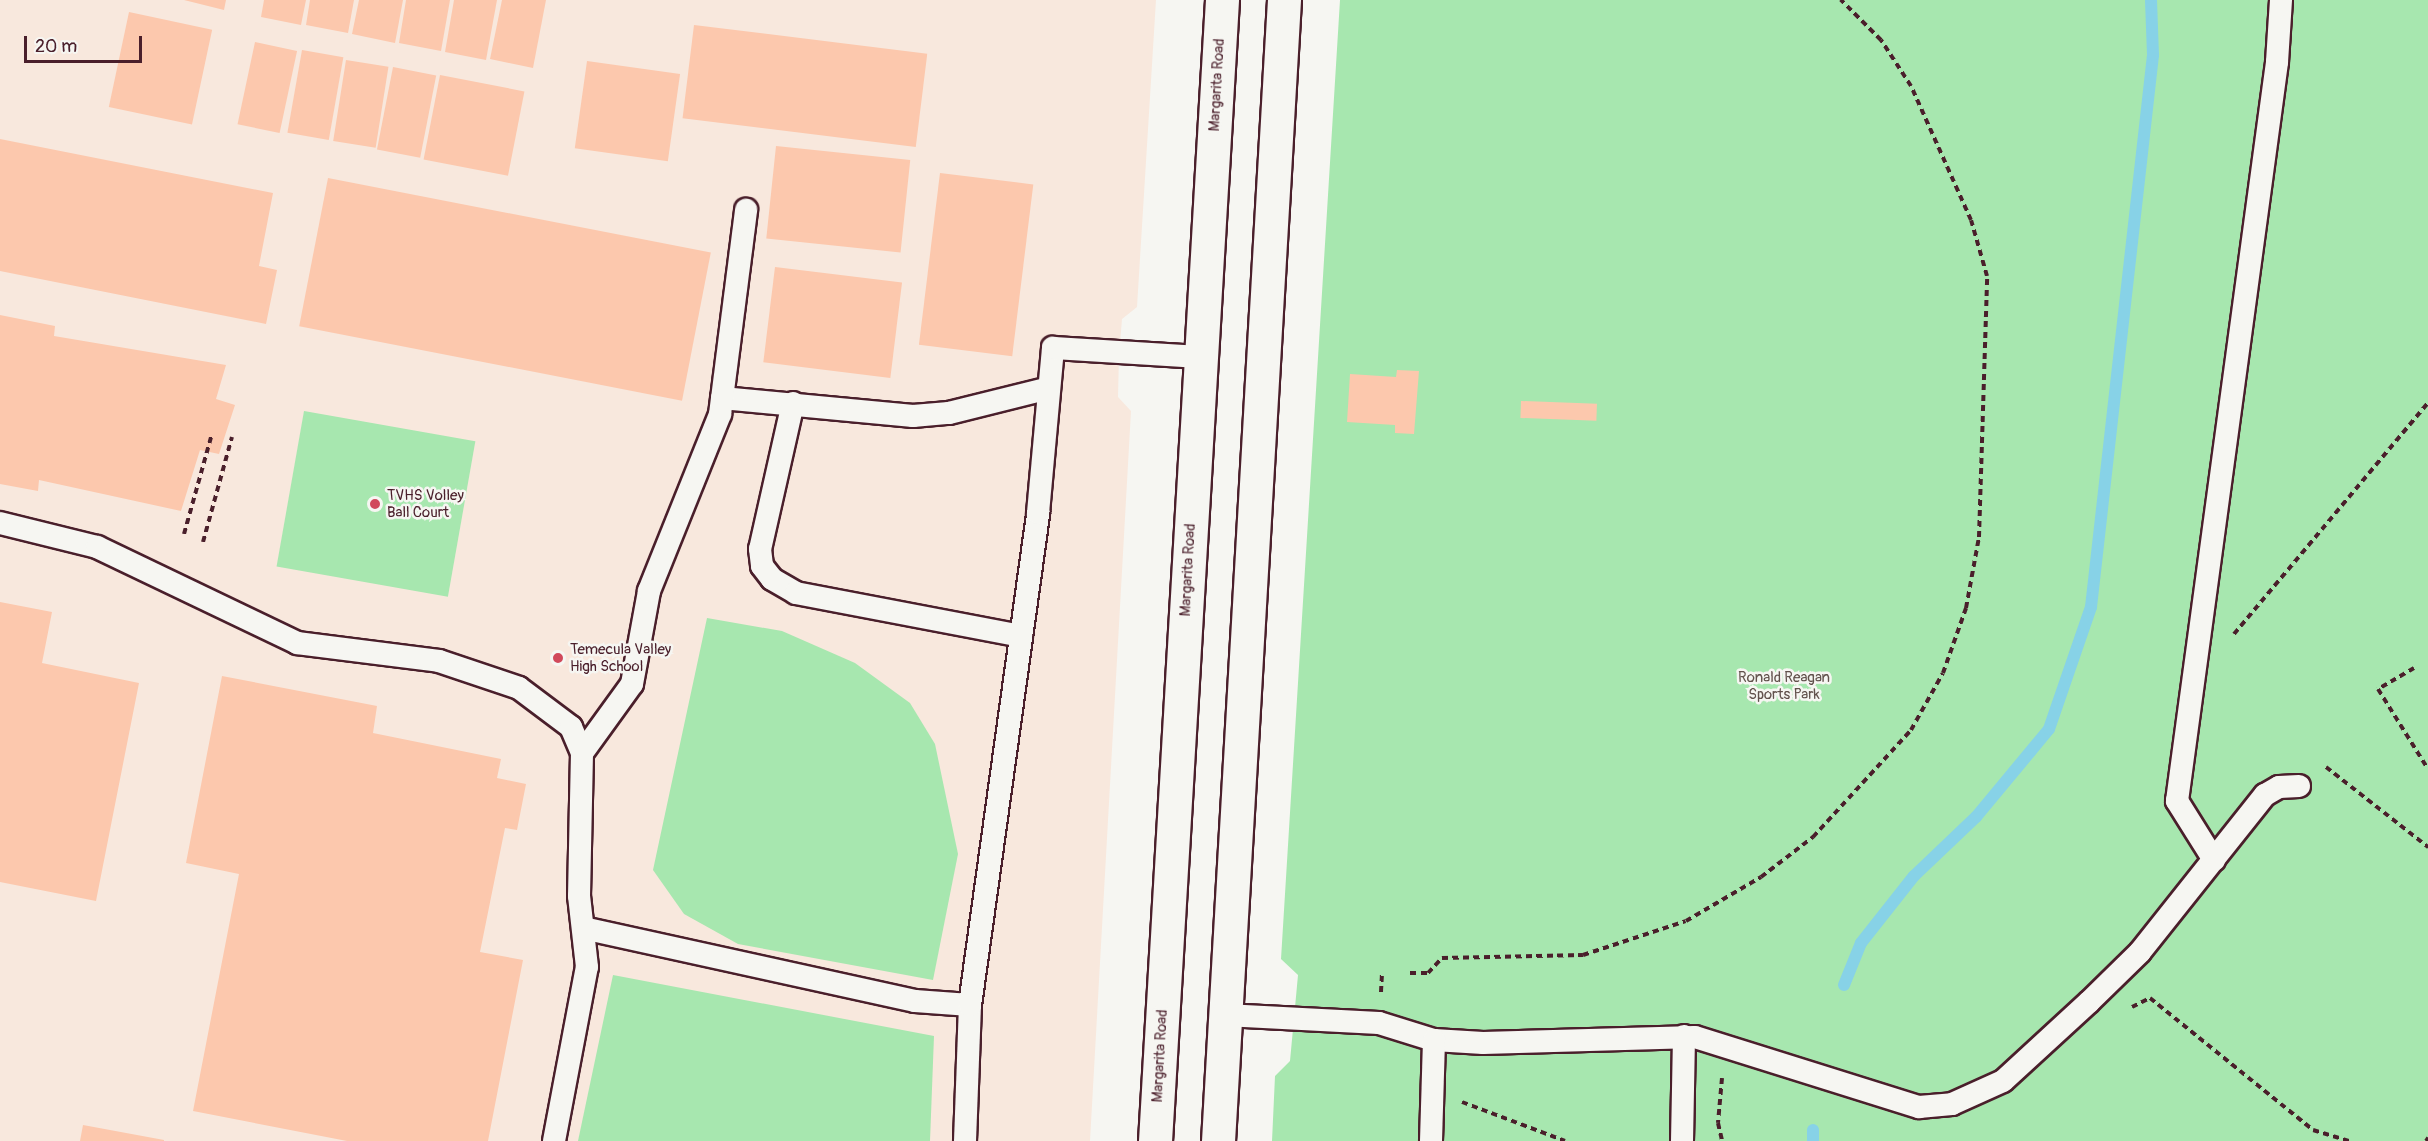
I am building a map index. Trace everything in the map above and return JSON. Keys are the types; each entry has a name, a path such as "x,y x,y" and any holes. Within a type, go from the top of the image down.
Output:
{"main road":[{"name":"Margarita Road","path":"1155,1141 1222,0"},
{"path":"1218,1141 1284,0"}],"lane":[{"path":"2214,860 2177,801 2277,62 2281,0"},
{"path":"582,753 632,684 649,591 722,398 746,210"},
{"path":"965,1141 970,1005 1021,636 1053,348 1201,357"},
{"path":"722,398 913,416 949,413 1049,388"},
{"path":"793,404 760,549 762,566 772,579 796,593 1021,636"},
{"path":"0,523 97,547 297,643 440,661 519,688 570,727 582,753 583,928 586,967 554,1141"},
{"path":"1225,1015 1379,1023 1434,1040 1684,1036 1919,1107 1952,1104 2003,1081 2140,952 2265,795 2278,787 2299,786"},
{"path":"583,928 915,1001 970,1005"},
{"path":"1682,1141 1684,1036"},
{"path":"1431,1141 1434,1040"}],"path":[{"path":"1410,973 1428,973 1442,958 1583,955 1686,921 1761,877 1813,837 1911,730 1943,672 1966,608 1979,537 1987,276 1971,220 1911,86 1881,40 1841,0"},
{"path":"2229,639 2428,403"},
{"path":"184,534 212,434"},
{"path":"203,542 232,437"},
{"path":"2414,668 2378,689 2428,769"},
{"path":"2299,786 2305,761 2324,766 2428,847"},
{"path":"1432,1080 1458,1100 1551,1131 1565,1141"}],"shaded area":[{"name":"Temecula Valley High School","path":"0,0 1156,0 1137,307 1122,319 1119,356 1118,397 1131,411 1090,1141 0,1141"}],"green space":[{"name":"Ronald Reagan Sports Park","path":"1340,0 2428,0 2428,1141 1272,1141 1275,1076 1290,1061 1298,975 1281,959"},
{"name":"TVHS Volley Ball Court","path":"304,411 475,441 448,597 277,567"},
{"path":"707,618 782,631 855,663 910,703 935,744 958,854 933,980 738,944 684,914 653,870"},
{"path":"613,975 934,1036 930,1141 578,1141"}],"building":[{"path":"184,0 226,0 224,10"},
{"path":"264,0 306,0 301,25 261,17"},
{"path":"310,0 354,0 348,33 306,25"},
{"path":"359,0 403,0 395,43 352,34"},
{"path":"406,0 450,0 441,51 399,43"},
{"path":"454,0 497,0 486,60 445,52"},
{"path":"502,0 546,0 533,68 490,59"},
{"path":"129,12 212,30 192,125 109,107"},
{"path":"694,25 927,54 916,147 683,118"},
{"path":"255,42 297,51 280,133 238,124"},
{"path":"302,50 343,57 329,140 287,133"},
{"path":"346,60 388,67 376,148 333,141"},
{"path":"587,61 680,74 668,161 575,148"},
{"path":"393,67 436,75 420,158 377,149"},
{"path":"440,75 524,91 508,176 424,159"},
{"path":"0,139 273,193 259,266 277,270 266,324 0,271"},
{"path":"776,146 910,160 901,253 766,238"},
{"path":"940,173 1033,184 1012,356 919,345"},
{"path":"328,178 711,252 682,401 299,326"},
{"path":"775,267 902,283 890,378 763,362"},
{"path":"0,315 55,326 54,336 226,365 216,399 235,405 219,454 200,450 181,511 39,480 38,491 0,484"},
{"path":"1397,370 1419,371 1414,434 1395,433 1395,425 1347,422 1350,374 1396,377"},
{"path":"1521,401 1597,404 1596,421 1520,418"},
{"path":"0,602 52,612 42,663 139,683 96,901 0,882"},
{"path":"222,676 377,706 373,733 501,759 497,778 526,784 517,830 505,828 480,952 523,960 488,1141 347,1141 193,1111 239,874 186,863"},
{"path":"83,1125 164,1140 164,1141 80,1141"}],"waterway":[{"path":"1844,985 1861,943 1914,876 1976,817 2049,729 2091,607 2153,55 2151,0"},
{"path":"1813,1130 1813,1141"}],"place":[{"name":"TVHS Volley Ball Court","path":"375,504"},
{"name":"Temecula Valley High School","path":"558,658"}]}
